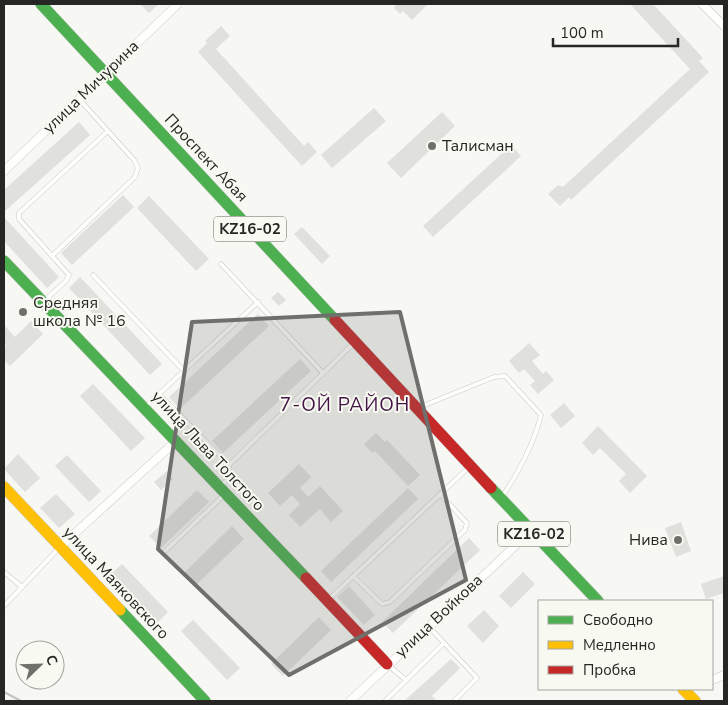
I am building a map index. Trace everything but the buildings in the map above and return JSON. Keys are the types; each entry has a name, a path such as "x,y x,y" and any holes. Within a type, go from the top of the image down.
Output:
{"street":[{"name":"Проспект Абая","path":"41,4 470,466"},
{"name":"улица Мичурина","path":"4,171 178,4"},
{"path":"702,4 724,26"},
{"name":"улица Льва Толстого","path":"4,261 387,664"},
{"path":"61,546 176,440"},
{"name":"KZ16-02","path":"470,466 597,600"},
{"name":"улица Маяковского","path":"4,487 204,701"},
{"name":"улица Войкова","path":"350,701 530,531"}],"lane":[{"path":"53,255 135,176 138,168 134,160 78,99"},
{"path":"43,302 66,281 69,275 19,219 19,213 108,132"},
{"path":"221,264 323,373"},
{"path":"93,275 184,371"},
{"path":"144,407 258,302"},
{"path":"162,553 222,490 228,479 229,465 354,342"},
{"path":"417,409 440,397 494,377 504,376 541,415 538,427 512,482 500,499"},
{"path":"158,394 229,465"},
{"path":"327,600 470,466"},
{"path":"354,576 382,604 390,602 465,530 467,523 440,494"},
{"path":"4,606 61,546"},
{"path":"4,572 22,587"},
{"path":"428,626 478,678 454,701"},
{"path":"385,701 444,643"},
{"path":"387,664 406,680"}],"highlighted area":[{"path":"400,312 466,580 289,675 158,549 192,322"}],"railway":[{"path":"4,692 21,701"}],"traffic: fast":[{"path":"41,4 335,320"},
{"path":"4,261 306,578"},
{"path":"491,488 597,600"},
{"path":"120,610 205,701"}],"traffic: slow":[{"path":"4,487 120,610"},
{"path":"684,690 695,701"}],"traffic: jam":[{"path":"335,320 491,488"},
{"path":"306,578 387,664"}],"place":[{"name":"Талисман","path":"432,146"},
{"name":"Средняя школа № 16","path":"23,312"},
{"name":"Нива","path":"678,540"}],"district":[{"name":"7-ОЙ РАЙОН","path":"345,405"}]}
